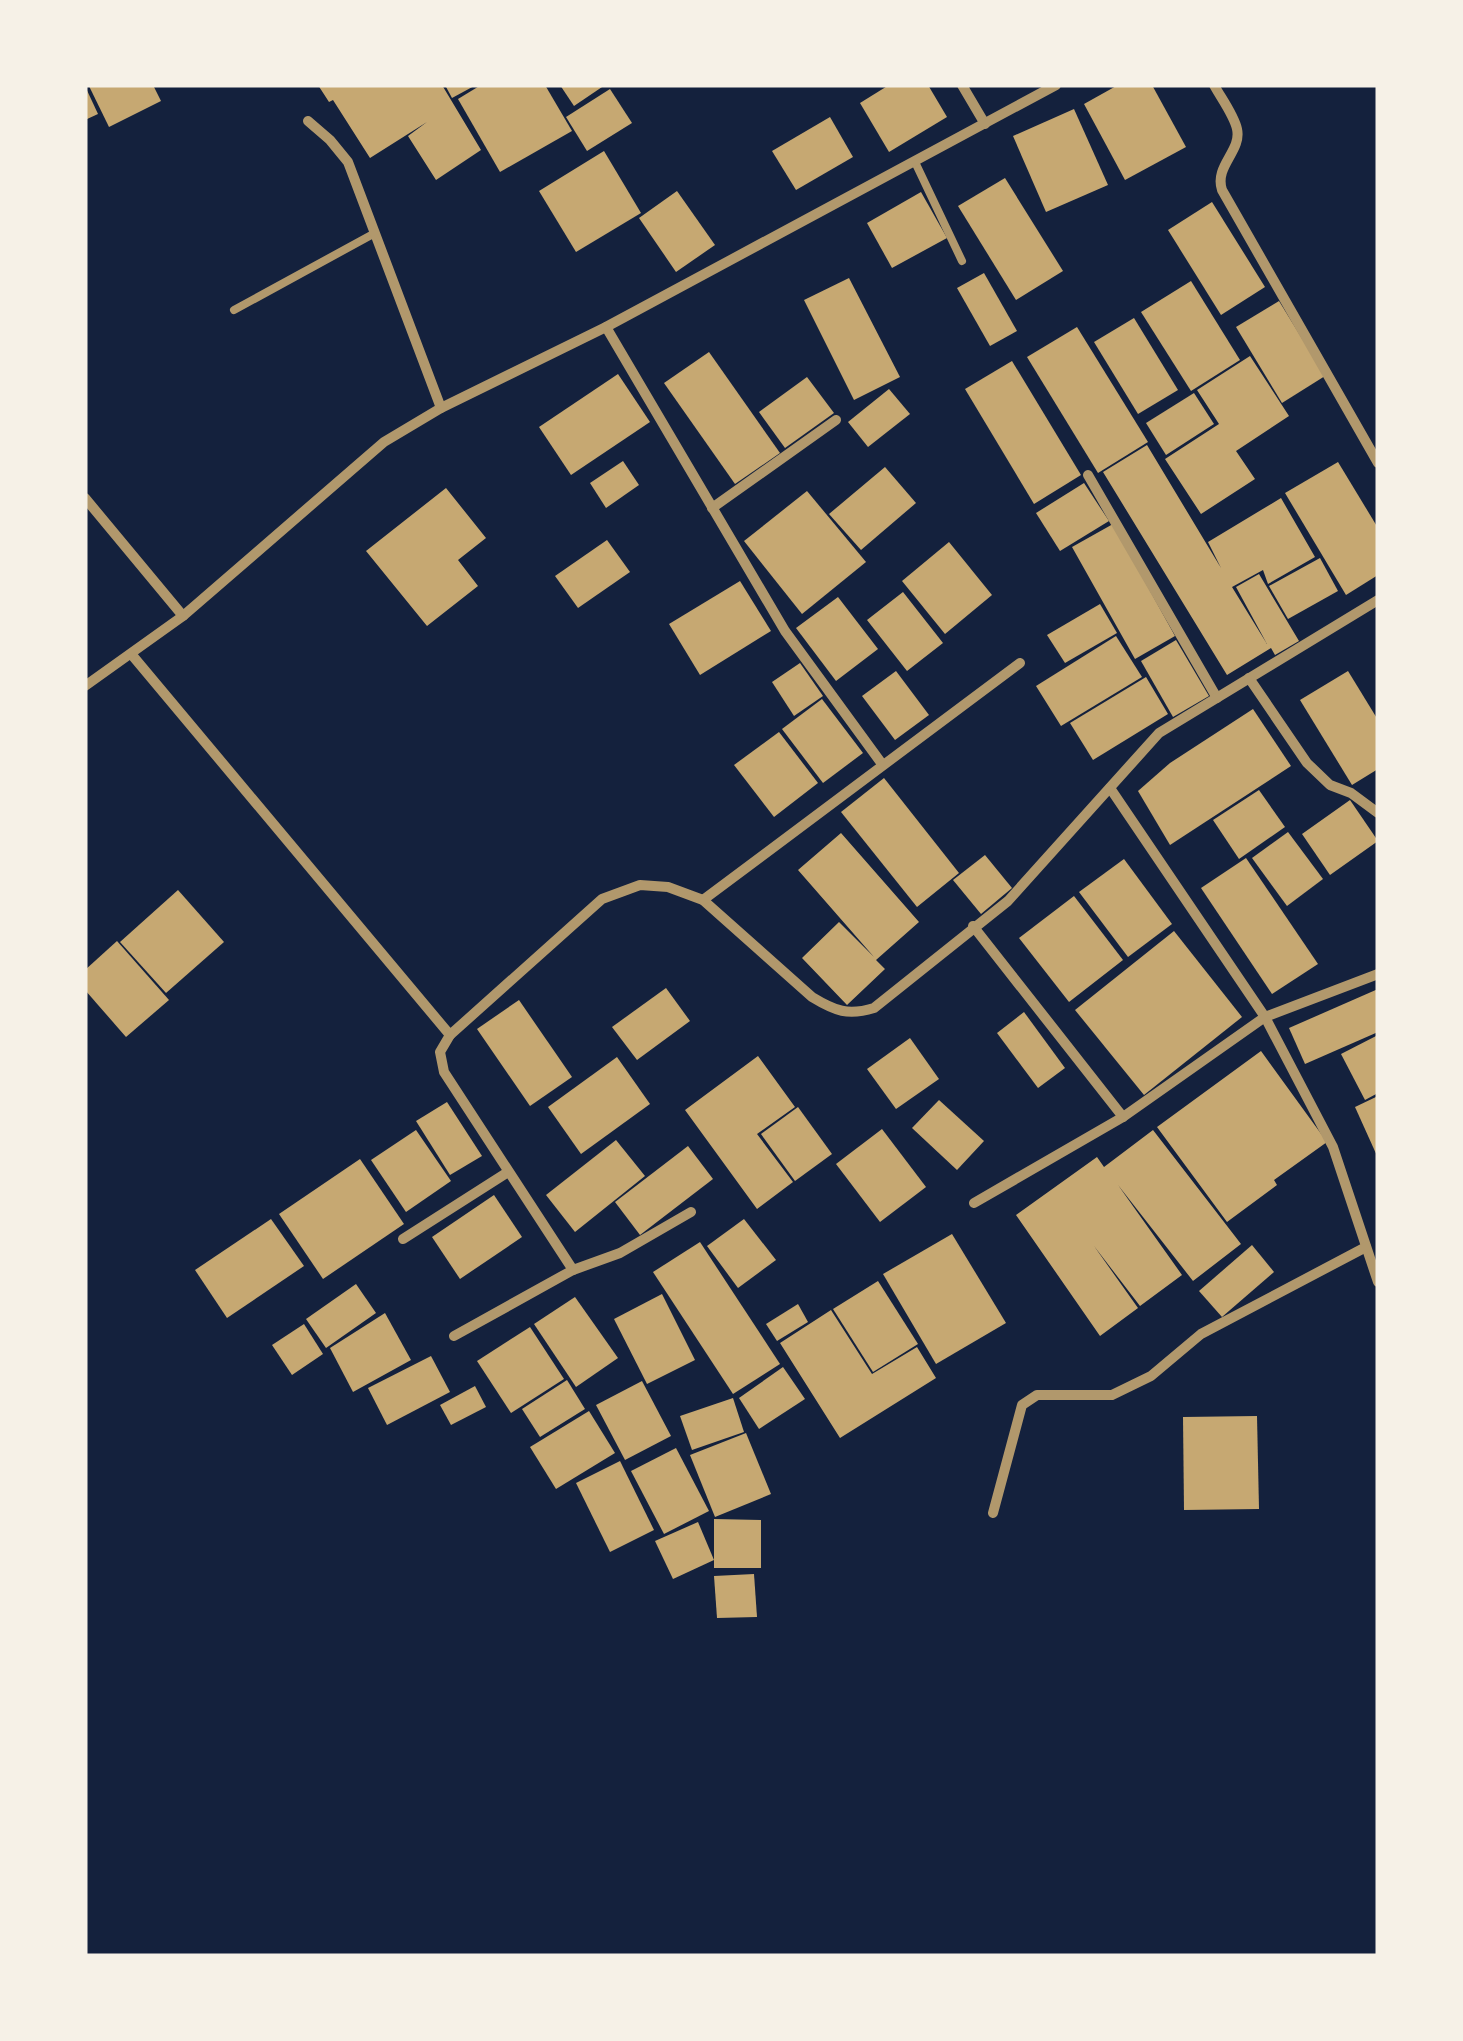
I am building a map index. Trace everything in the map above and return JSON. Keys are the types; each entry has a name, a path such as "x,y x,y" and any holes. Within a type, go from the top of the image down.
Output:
{"street":[{"path":"962,85 985,124"},
{"path":"85,686 183,616 384,442 441,408 606,327 1056,85"},
{"path":"1214,85 1237,129 1236,140 1220,172 1222,190 1378,463"},
{"path":"308,121 348,162 441,408"},
{"path":"606,327 786,631 882,764"},
{"path":"712,508 836,420"},
{"path":"1088,475 1217,698"},
{"path":"85,498 183,616"},
{"path":"573,1270 444,1072 440,1052 450,1035 602,898 640,885 668,888 702,900 812,997 833,1010 852,1014 874,1008 1008,901 1160,733 1378,600"},
{"path":"132,655 450,1035"},
{"path":"702,900 1020,662"},
{"path":"1250,678 1307,763 1330,785 1350,793 1378,813"},
{"path":"1110,788 1264,1017 1333,1148 1378,1282"},
{"path":"973,926 1123,1117"},
{"path":"974,1203 1123,1117 1264,1017 1378,974"},
{"path":"402,1239 508,1172"},
{"path":"454,1336 573,1270 620,1253 691,1212"},
{"path":"993,1513 1022,1405 1037,1395 1112,1395 1151,1376 1201,1334 1366,1247"}],"lane":[{"path":"915,162 962,261"},
{"path":"234,310 375,233"}],"building":[{"path":"153,85 161,101 109,127 89,86"},
{"path":"318,85 442,85 481,150 436,180 408,136 427,122 370,158 333,100 329,102"},
{"path":"445,85 476,85 452,98"},
{"path":"481,85 545,85 572,131 500,172 458,99"},
{"path":"560,85 605,85 574,106"},
{"path":"889,85 928,85 947,117 889,152 860,103"},
{"path":"1118,85 1152,85 1186,147 1125,180 1084,104"},
{"path":"85,86 98,114 85,120"},
{"path":"610,89 632,123 587,151 566,117"},
{"path":"1074,109 1108,185 1046,212 1013,136"},
{"path":"830,117 853,157 796,190 772,151"},
{"path":"604,151 641,213 576,252 539,191"},
{"path":"1005,178 1063,271 1016,300 958,206"},
{"path":"677,191 715,245 676,272 639,218"},
{"path":"921,192 947,238 892,268 867,223"},
{"path":"1212,202 1265,287 1221,315 1168,230"},
{"path":"984,273 1017,331 990,346 957,288"},
{"path":"849,278 900,377 854,400 804,300"},
{"path":"1191,281 1240,360 1191,391 1141,312"},
{"path":"1279,301 1325,376 1282,403 1236,327"},
{"path":"1134,318 1178,390 1138,414 1094,342"},
{"path":"1077,327 1148,442 1098,473 1027,357"},
{"path":"709,352 780,453 735,484 664,383"},
{"path":"1250,356 1289,416 1236,451 1255,479 1201,514 1165,459 1219,424 1197,390"},
{"path":"1012,361 1081,475 1034,504 965,389"},
{"path":"618,374 650,422 571,475 539,427"},
{"path":"807,377 834,413 785,448 759,412"},
{"path":"889,389 910,414 868,447 848,422"},
{"path":"1194,393 1214,424 1166,455 1146,423"},
{"path":"1147,445 1221,568 1208,542 1281,498 1315,557 1268,584 1263,570 1232,587 1267,644 1236,587 1259,574 1299,641 1275,655 1271,648 1227,675 1103,472"},
{"path":"623,461 639,485 606,508 590,483"},
{"path":"1338,462 1378,528 1378,575 1346,595 1285,493"},
{"path":"885,467 916,503 861,550 829,514"},
{"path":"1084,483 1109,521 1060,551 1036,513"},
{"path":"446,488 486,538 458,560 478,586 427,626 366,551"},
{"path":"807,491 866,562 802,614 744,541"},
{"path":"1113,524 1175,636 1135,659 1072,547"},
{"path":"607,540 630,572 578,608 555,576"},
{"path":"949,542 992,595 945,634 902,581"},
{"path":"1320,558 1338,591 1288,619 1269,586"},
{"path":"740,581 771,631 700,675 669,624"},
{"path":"903,592 943,643 907,671 867,620"},
{"path":"838,597 878,649 836,681 796,628"},
{"path":"1100,604 1117,633 1065,663 1047,635"},
{"path":"1116,636 1142,677 1061,726 1036,686"},
{"path":"1176,640 1209,696 1173,717 1141,661"},
{"path":"800,663 823,696 794,716 772,682"},
{"path":"896,671 929,715 895,740 862,696"},
{"path":"1348,671 1378,720 1378,769 1352,785 1300,700"},
{"path":"1146,677 1168,714 1093,760 1070,723"},
{"path":"822,699 863,753 823,783 782,729"},
{"path":"1253,709 1291,766 1170,845 1138,791 1170,763"},
{"path":"779,732 818,783 774,817 734,765"},
{"path":"884,778 959,873 917,907 841,812"},
{"path":"1259,790 1285,827 1239,859 1213,820"},
{"path":"1350,800 1378,841 1330,875 1302,834"},
{"path":"1288,832 1323,879 1287,906 1252,858"},
{"path":"841,833 919,922 876,960 885,969 847,1005 802,958 839,922 874,957 798,870"},
{"path":"985,855 1012,888 981,914 953,880"},
{"path":"1246,858 1318,964 1272,994 1201,888"},
{"path":"1124,859 1172,924 1128,957 1079,892"},
{"path":"178,890 224,942 166,993 120,942"},
{"path":"1074,896 1123,960 1069,1002 1019,938"},
{"path":"1174,931 1242,1017 1144,1095 1075,1010"},
{"path":"117,941 169,1000 126,1037 85,990 85,970"},
{"path":"666,988 690,1021 637,1060 612,1027"},
{"path":"1378,989 1378,1032 1305,1064 1289,1028"},
{"path":"519,1000 572,1077 530,1106 477,1029"},
{"path":"1024,1012 1065,1068 1038,1088 997,1033"},
{"path":"1378,1035 1378,1093 1365,1100 1341,1054"},
{"path":"910,1038 939,1079 896,1109 867,1069"},
{"path":"1261,1051 1327,1142 1274,1180 1277,1185 1227,1222 1157,1127"},
{"path":"758,1056 795,1107 757,1134 793,1182 757,1209 685,1110"},
{"path":"617,1057 650,1104 581,1154 548,1107"},
{"path":"1378,1096 1378,1158 1355,1107"},
{"path":"939,1100 984,1141 957,1170 912,1128"},
{"path":"447,1102 482,1156 450,1175 416,1121"},
{"path":"798,1107 832,1154 795,1181 761,1134"},
{"path":"882,1129 926,1187 880,1222 836,1164"},
{"path":"416,1130 451,1181 406,1212 371,1160"},
{"path":"1153,1130 1241,1244 1193,1281 1118,1185 1182,1275 1140,1306 1094,1246 1138,1308 1100,1336 1016,1215 1097,1157 1104,1167"},
{"path":"616,1140 645,1176 575,1232 546,1195"},
{"path":"688,1146 713,1179 640,1235 615,1202"},
{"path":"360,1159 404,1224 323,1279 279,1214"},
{"path":"494,1195 522,1237 460,1279 432,1237"},
{"path":"271,1219 304,1266 227,1318 195,1270"},
{"path":"744,1219 776,1260 738,1288 707,1246"},
{"path":"952,1234 1006,1323 936,1364 883,1274"},
{"path":"700,1242 780,1364 733,1394 653,1272"},
{"path":"1252,1245 1274,1272 1222,1317 1199,1291"},
{"path":"878,1281 918,1344 873,1372 833,1309"},
{"path":"356,1284 376,1313 326,1348 306,1319"},
{"path":"662,1294 695,1360 647,1384 614,1319"},
{"path":"575,1297 618,1358 576,1387 534,1324"},
{"path":"798,1304 808,1322 777,1341 766,1324"},
{"path":"831,1310 872,1374 917,1347 936,1378 840,1438 780,1343"},
{"path":"385,1313 411,1360 353,1392 330,1348"},
{"path":"304,1324 323,1354 292,1375 272,1345"},
{"path":"530,1327 564,1379 511,1413 477,1361"},
{"path":"431,1356 450,1392 387,1425 368,1388"},
{"path":"783,1367 805,1399 759,1429 739,1398"},
{"path":"567,1380 585,1409 540,1437 522,1409"},
{"path":"642,1381 671,1436 625,1460 596,1405"},
{"path":"475,1386 486,1407 451,1425 440,1405"},
{"path":"733,1398 744,1432 692,1450 680,1416"},
{"path":"589,1411 615,1453 556,1489 530,1447"},
{"path":"1257,1416 1259,1509 1184,1510 1183,1417"},
{"path":"746,1433 771,1494 715,1517 690,1455"},
{"path":"676,1448 709,1511 664,1534 631,1471"},
{"path":"620,1461 654,1530 610,1552 576,1483"},
{"path":"714,1519 761,1520 761,1568 714,1568"},
{"path":"698,1522 714,1560 673,1579 655,1541"},
{"path":"754,1574 757,1617 717,1618 714,1576"}]}
